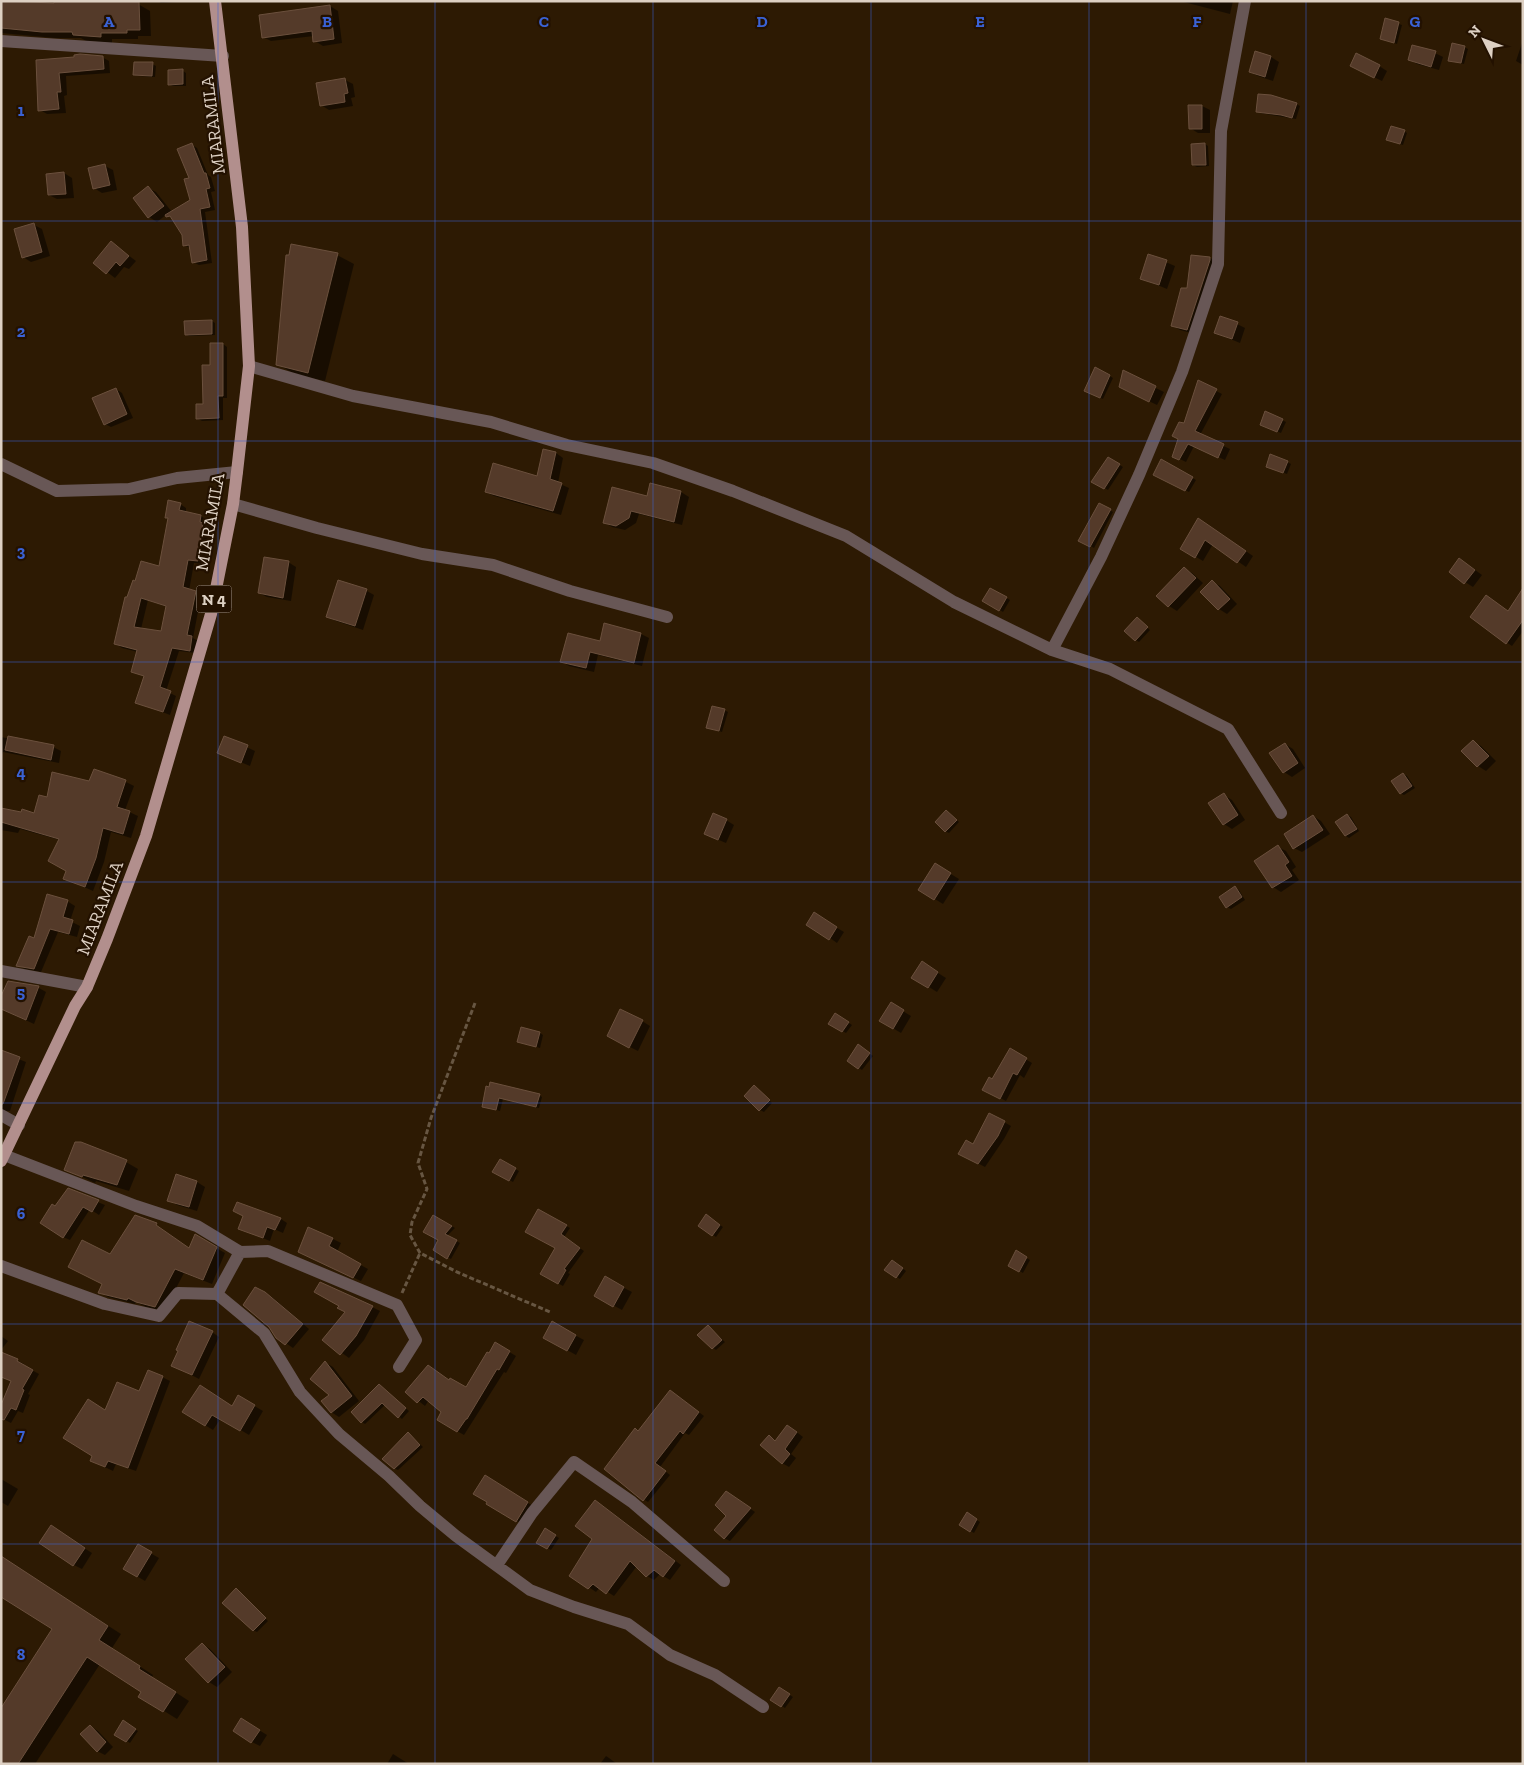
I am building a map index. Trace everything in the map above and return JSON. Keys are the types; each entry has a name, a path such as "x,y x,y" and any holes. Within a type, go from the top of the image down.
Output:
{"main road":[{"name":"MIARAMILA","path":"2,1158 75,1006 87,987 108,939 146,836 211,614 233,504 249,366 242,227 215,1"}],"street":[{"path":"1052,650 1101,557 1139,475 1182,372 1218,264 1221,131 1245,1"},
{"path":"1,41 222,56"},
{"path":"249,366 353,396 491,422 567,445 653,463 733,491 846,536 954,602 1052,650 1110,669 1228,729 1281,813"},
{"path":"1,464 57,491 129,489 177,478 238,472"},
{"path":"233,504 317,528 422,554 493,565 570,591 667,616"},
{"path":"1,971 87,987"},
{"path":"1,1115 19,1125"},
{"path":"2,1158 197,1226 240,1252 268,1251 397,1305 416,1340 398,1367"},
{"path":"216,1294 240,1252"},
{"path":"1,1266 105,1304 159,1316 178,1293 216,1294 264,1333 300,1392 339,1434 456,1536 530,1590 574,1607 628,1624 670,1655 715,1675 763,1707"},
{"path":"496,1565 532,1513 574,1462 632,1502 724,1581"}],"path":[{"path":"475,1002 431,1118 418,1163 427,1189 412,1222 410,1235 420,1252 456,1272 550,1312"},
{"path":"397,1305 420,1252"}],"building":[{"path":"1,1 54,3 139,2 140,30 127,30 127,33 101,33 101,37 73,35 72,32 42,32 1,28"},
{"path":"330,5 334,39 313,42 312,31 262,38 259,15"},
{"path":"1385,18 1399,22 1394,43 1380,39"},
{"path":"1452,43 1465,46 1461,63 1448,61"},
{"path":"1412,45 1436,51 1431,67 1408,60"},
{"path":"1255,51 1271,56 1265,77 1249,72"},
{"path":"1356,53 1380,65 1374,78 1350,66"},
{"path":"74,55 103,56 104,69 59,73 61,92 57,92 59,109 38,111 36,60 74,57"},
{"path":"134,62 153,62 152,76 133,75"},
{"path":"183,69 183,84 168,85 168,70"},
{"path":"345,78 348,93 344,94 345,102 320,106 316,83"},
{"path":"1258,94 1271,95 1297,103 1292,118 1256,112"},
{"path":"1188,105 1202,105 1202,129 1189,129"},
{"path":"1391,126 1405,130 1400,144 1386,140"},
{"path":"192,143 204,173 206,173 210,188 206,189 210,207 200,209 207,260 192,263 189,245 183,246 182,235 170,216 166,217 165,215 190,200 184,179 189,178 177,149"},
{"path":"1205,143 1206,165 1192,165 1191,144"},
{"path":"105,164 110,185 93,189 88,168"},
{"path":"64,172 66,194 48,195 46,174"},
{"path":"148,186 164,206 148,218 133,198"},
{"path":"34,223 42,252 22,258 14,229"},
{"path":"111,241 129,256 120,266 116,262 106,274 93,263"},
{"path":"291,244 338,253 308,373 276,365 286,255 289,255"},
{"path":"1148,254 1167,260 1159,285 1140,279"},
{"path":"1191,255 1210,257 1210,260 1187,330 1171,326 1181,288 1187,288"},
{"path":"1220,316 1238,322 1232,339 1214,333"},
{"path":"212,320 212,334 185,335 184,321"},
{"path":"210,343 223,343 223,396 218,396 219,418 196,419 196,404 203,404 202,365 210,365"},
{"path":"1095,367 1110,375 1100,398 1084,391"},
{"path":"1123,370 1156,386 1149,402 1119,387"},
{"path":"1198,380 1217,389 1195,431 1224,444 1218,458 1188,444 1179,460 1172,457 1178,439 1172,436 1179,422 1184,423"},
{"path":"116,388 127,414 104,425 92,398"},
{"path":"1265,411 1283,419 1277,432 1260,425"},
{"path":"543,449 556,452 550,479 562,483 553,511 485,492 493,463 537,476"},
{"path":"1270,454 1288,461 1283,473 1266,467"},
{"path":"1108,457 1120,464 1104,489 1091,482"},
{"path":"1161,459 1193,477 1185,491 1153,475"},
{"path":"650,483 681,491 674,522 631,511 629,518 616,526 603,523 612,487 647,496"},
{"path":"168,500 181,503 179,510 201,515 200,522 203,523 198,561 188,560 183,587 196,591 187,635 192,636 190,651 172,648 160,687 171,691 163,712 135,703 144,676 131,672 137,650 114,644 125,597 127,597 133,580 135,581 141,561 159,566 168,518 165,518","holes":["141,598 166,606 161,631 134,627"]},
{"path":"1099,503 1111,509 1090,547 1078,541"},
{"path":"1198,518 1246,551 1237,563 1205,540 1195,558 1180,549"},
{"path":"264,557 289,561 283,598 258,593"},
{"path":"1459,558 1475,570 1464,584 1449,572"},
{"path":"1184,567 1196,578 1168,607 1156,596"},
{"path":"338,580 367,589 355,626 326,617"},
{"path":"1212,580 1230,599 1218,610 1200,592"},
{"path":"990,588 1007,597 999,611 982,601"},
{"path":"1523,588 1523,620 1506,644 1470,617 1486,595 1508,611"},
{"path":"1137,617 1148,627 1135,641 1124,631"},
{"path":"604,623 641,633 634,663 590,652 586,668 560,662 568,633 600,641"},
{"path":"712,706 725,709 719,731 706,728"},
{"path":"8,736 54,745 51,760 5,750"},
{"path":"224,736 248,745 241,763 217,753"},
{"path":"1473,740 1489,756 1477,767 1461,751"},
{"path":"1285,743 1298,763 1283,773 1269,753"},
{"path":"94,769 126,780 117,807 130,811 123,834 103,828 96,858 85,887 63,879 66,871 48,861 59,839 1,822 1,808 21,812 22,809 34,813 39,795 47,797 52,772 89,781"},
{"path":"1403,773 1412,786 1400,794 1391,781"},
{"path":"1224,793 1238,815 1223,825 1208,803"},
{"path":"946,810 957,820 945,832 935,822"},
{"path":"713,813 727,819 718,840 704,834"},
{"path":"1347,814 1357,829 1345,836 1335,822"},
{"path":"1313,815 1323,830 1293,849 1284,834"},
{"path":"1278,845 1289,862 1285,865 1292,876 1272,888 1254,861"},
{"path":"935,863 951,873 934,900 918,890"},
{"path":"1235,886 1242,897 1226,908 1219,897"},
{"path":"47,894 68,900 63,917 73,920 69,934 50,929 34,969 16,966 29,936 34,938"},
{"path":"814,912 837,927 829,940 806,925"},
{"path":"922,961 938,972 928,988 911,978"},
{"path":"8,981 39,986 26,1020 1,1009 1,996"},
{"path":"891,1002 904,1010 893,1029 879,1021"},
{"path":"620,1009 643,1020 629,1048 607,1036"},
{"path":"835,1013 849,1022 842,1032 828,1024"},
{"path":"521,1027 540,1032 536,1047 517,1042"},
{"path":"858,1044 870,1053 858,1069 847,1061"},
{"path":"1010,1048 1027,1058 1017,1075 1013,1073 1000,1099 982,1090 989,1077 992,1079"},
{"path":"1,1050 20,1057 3,1104 1,1104"},
{"path":"490,1082 540,1094 536,1107 499,1098 496,1110 482,1107 486,1086 489,1087"},
{"path":"754,1085 770,1100 759,1111 744,1096"},
{"path":"989,1113 1005,1121 998,1136 978,1164 958,1154 966,1140 973,1144"},
{"path":"75,1142 81,1142 127,1160 117,1185 83,1175 82,1177 64,1170"},
{"path":"500,1159 516,1168 509,1181 492,1172"},
{"path":"176,1174 197,1181 189,1207 167,1201"},
{"path":"68,1188 99,1200 92,1212 83,1207 63,1238 40,1223 52,1204 55,1206"},
{"path":"237,1202 281,1218 275,1230 267,1227 263,1238 238,1229 243,1216 233,1211"},
{"path":"538,1209 567,1225 561,1234 580,1248 564,1269 566,1270 558,1284 540,1274 555,1248 525,1232"},
{"path":"706,1214 720,1225 712,1236 698,1226"},
{"path":"135,1215 157,1223 156,1225 189,1248 195,1234 217,1247 203,1280 175,1269 155,1307 128,1298 127,1300 98,1293 102,1284 68,1267 82,1240 110,1254"},
{"path":"433,1215 452,1226 445,1234 457,1240 447,1259 433,1250 438,1240 423,1232"},
{"path":"308,1227 333,1238 329,1246 361,1264 353,1278 298,1252"},
{"path":"1016,1250 1027,1257 1019,1272 1008,1266"},
{"path":"892,1260 903,1268 896,1278 884,1270"},
{"path":"605,1276 624,1287 613,1307 594,1296"},
{"path":"320,1282 373,1306 356,1336 340,1355 322,1340 345,1312 337,1308 339,1306 314,1292"},
{"path":"255,1287 265,1292 303,1324 285,1345 276,1338 269,1327 243,1305"},
{"path":"189,1321 213,1331 192,1375 171,1366"},
{"path":"552,1321 576,1335 567,1351 543,1338"},
{"path":"708,1325 722,1340 712,1349 697,1335"},
{"path":"495,1342 510,1351 457,1432 437,1420 441,1412 423,1397 417,1403 405,1392 428,1365 449,1380 450,1378 466,1387"},
{"path":"1,1352 18,1359 17,1361 33,1370 22,1389 24,1390 16,1410 11,1408 4,1420 1,1419 1,1405 11,1381 1,1377"},
{"path":"325,1361 352,1396 331,1413 321,1401 329,1395 310,1379"},
{"path":"148,1370 163,1376 128,1468 108,1461 105,1467 90,1461 92,1456 63,1438 88,1399 105,1410 117,1382 139,1391"},
{"path":"379,1384 406,1408 398,1418 382,1403 361,1423 351,1412"},
{"path":"200,1385 232,1406 238,1395 255,1405 240,1431 212,1415 205,1426 182,1412"},
{"path":"670,1390 699,1412 683,1434 680,1431 655,1463 666,1471 643,1501 604,1469 635,1428 638,1431"},
{"path":"787,1425 797,1432 785,1449 790,1454 782,1464 760,1445 769,1435 775,1441"},
{"path":"408,1432 420,1445 394,1469 382,1459"},
{"path":"485,1475 528,1502 516,1522 473,1494"},
{"path":"726,1491 751,1508 724,1539 714,1530 726,1516 715,1505"},
{"path":"595,1500 675,1561 663,1577 654,1570 646,1577 630,1561 606,1594 593,1584 588,1589 569,1576 592,1539 575,1526"},
{"path":"967,1512 977,1519 970,1532 959,1525"},
{"path":"51,1525 85,1548 73,1566 39,1543"},
{"path":"545,1528 556,1535 547,1549 536,1543"},
{"path":"138,1544 152,1552 137,1577 123,1569"},
{"path":"1,1556 108,1626 99,1640 140,1666 139,1669 176,1692 163,1712 138,1697 141,1692 87,1657 18,1764 1,1764 1,1708 52,1629 1,1597"},
{"path":"236,1588 266,1618 253,1631 222,1603"},
{"path":"202,1643 225,1667 208,1683 185,1659"},
{"path":"779,1687 790,1694 781,1707 770,1700"},
{"path":"241,1718 260,1730 251,1743 233,1731"},
{"path":"123,1720 136,1729 126,1742 114,1735"},
{"path":"90,1725 106,1742 97,1752 80,1734"}]}
